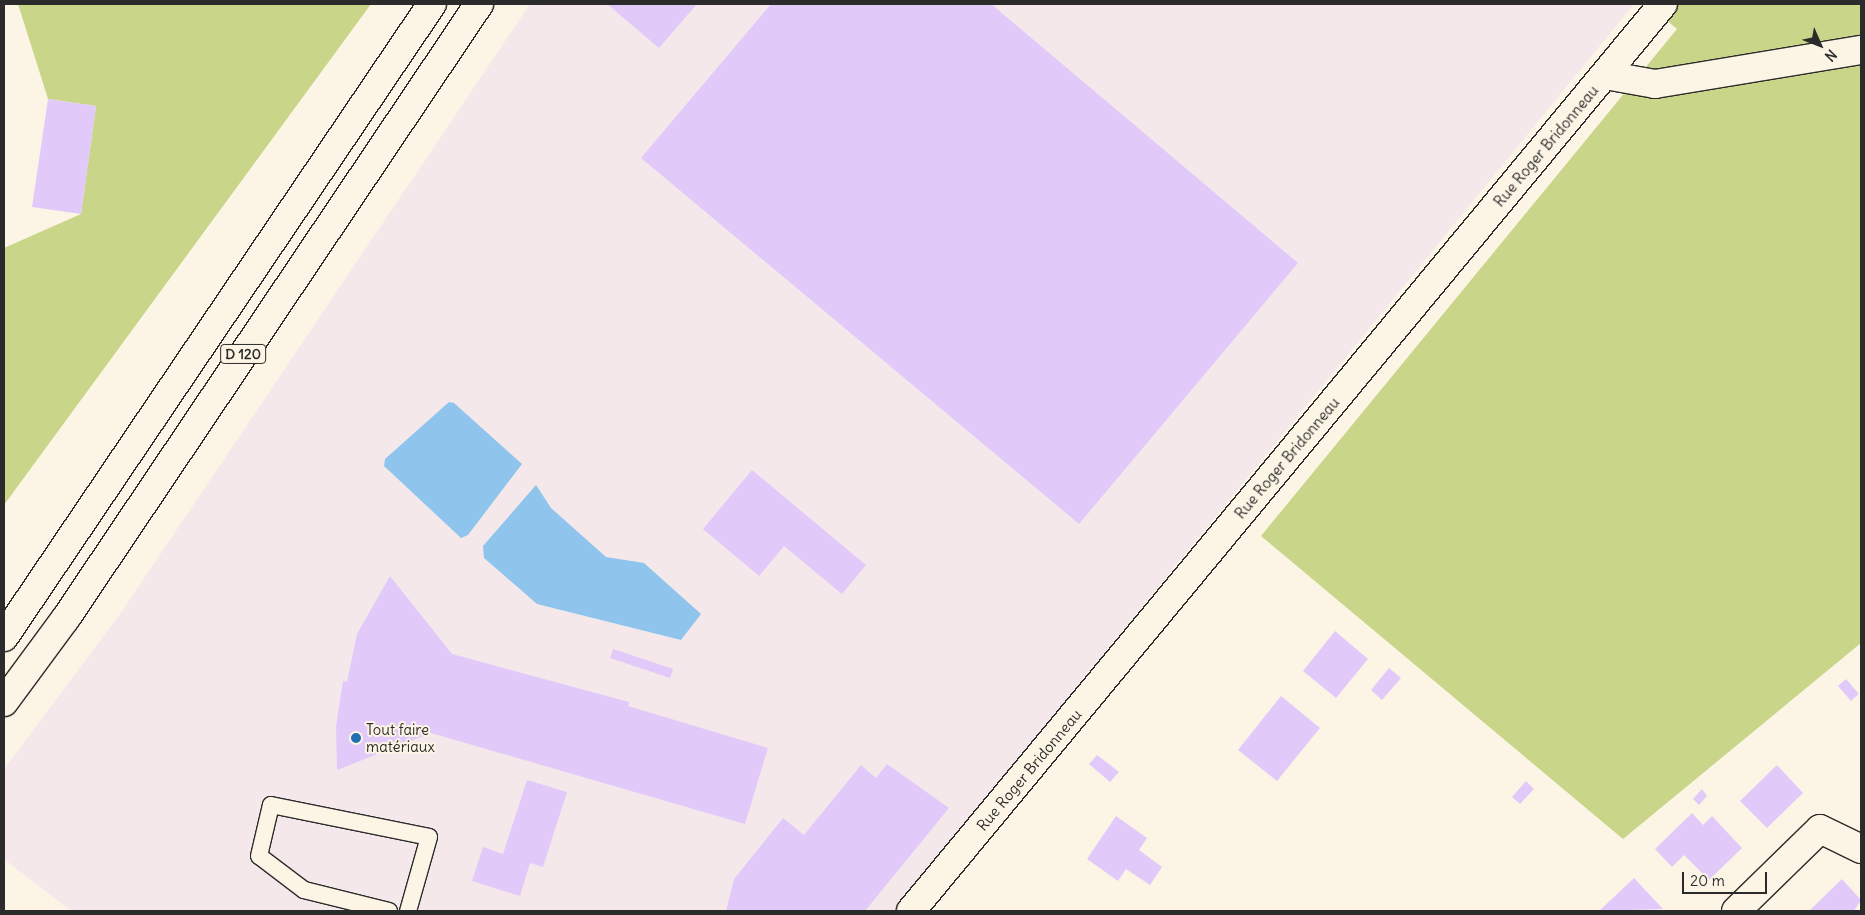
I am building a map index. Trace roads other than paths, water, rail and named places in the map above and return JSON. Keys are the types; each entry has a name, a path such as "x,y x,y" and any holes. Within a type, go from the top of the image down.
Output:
{"main road":[{"name":"D 120","path":"4,637 432,4"},
{"name":"D 120","path":"4,702 77,601 479,4"},
{"name":"Rue Roger Bridonneau","path":"911,911 1663,4"},
{"path":"1605,75 1655,84 1861,50"},
{"path":"1736,911 1820,830 1861,849"}],"lane":[{"path":"389,911 304,890 259,856 271,805 429,838 408,911"}],"water":[{"path":"449,402 454,403 522,464 468,535 461,538 384,466 385,459"},
{"path":"536,485 551,508 606,557 644,563 701,614 681,640 537,604 484,558 483,546"}],"place":[{"name":"Tout faire matériaux","path":"356,738"}]}
